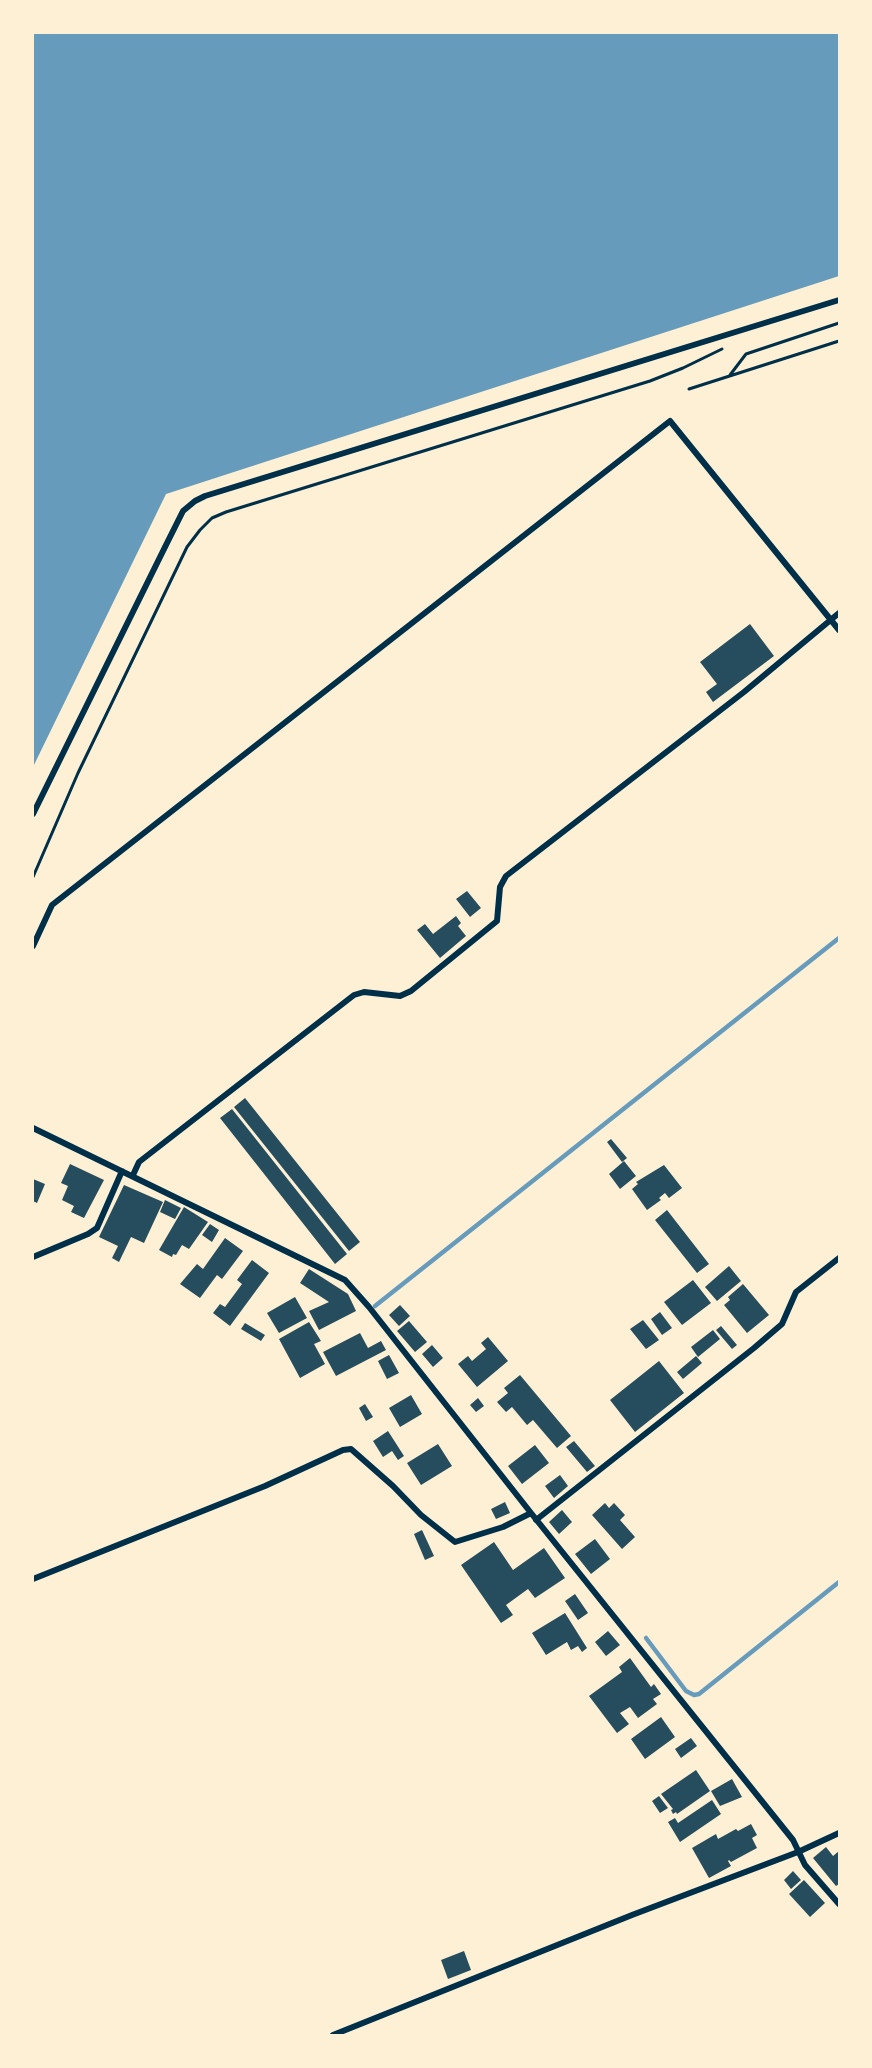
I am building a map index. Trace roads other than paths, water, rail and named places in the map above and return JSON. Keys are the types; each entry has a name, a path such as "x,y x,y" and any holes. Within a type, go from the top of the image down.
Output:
{"street":[{"path":"33,814 165,545 183,511 195,501 839,300"},
{"path":"33,946 52,905 670,421 839,630"},
{"path":"133,1175 139,1162 354,995 364,992 400,996 411,992 497,921 500,887 506,876 744,692 839,613"},
{"path":"33,1128 345,1280 369,1307 536,1520 793,1840 805,1865 839,1904"},
{"path":"33,1257 97,1228 122,1171"},
{"path":"536,1520 782,1324 796,1292 839,1258"},
{"path":"33,1579 351,1449 393,1486 420,1515 455,1542 503,1527 531,1513"},
{"path":"333,2035 632,1915 798,1852 839,1833"}],"water":[{"path":"33,33 839,33 839,276 166,494 33,767"}],"waterway":[{"path":"375,1306 839,938"},
{"path":"646,1638 686,1691 694,1695 699,1694 839,1582"}]}
